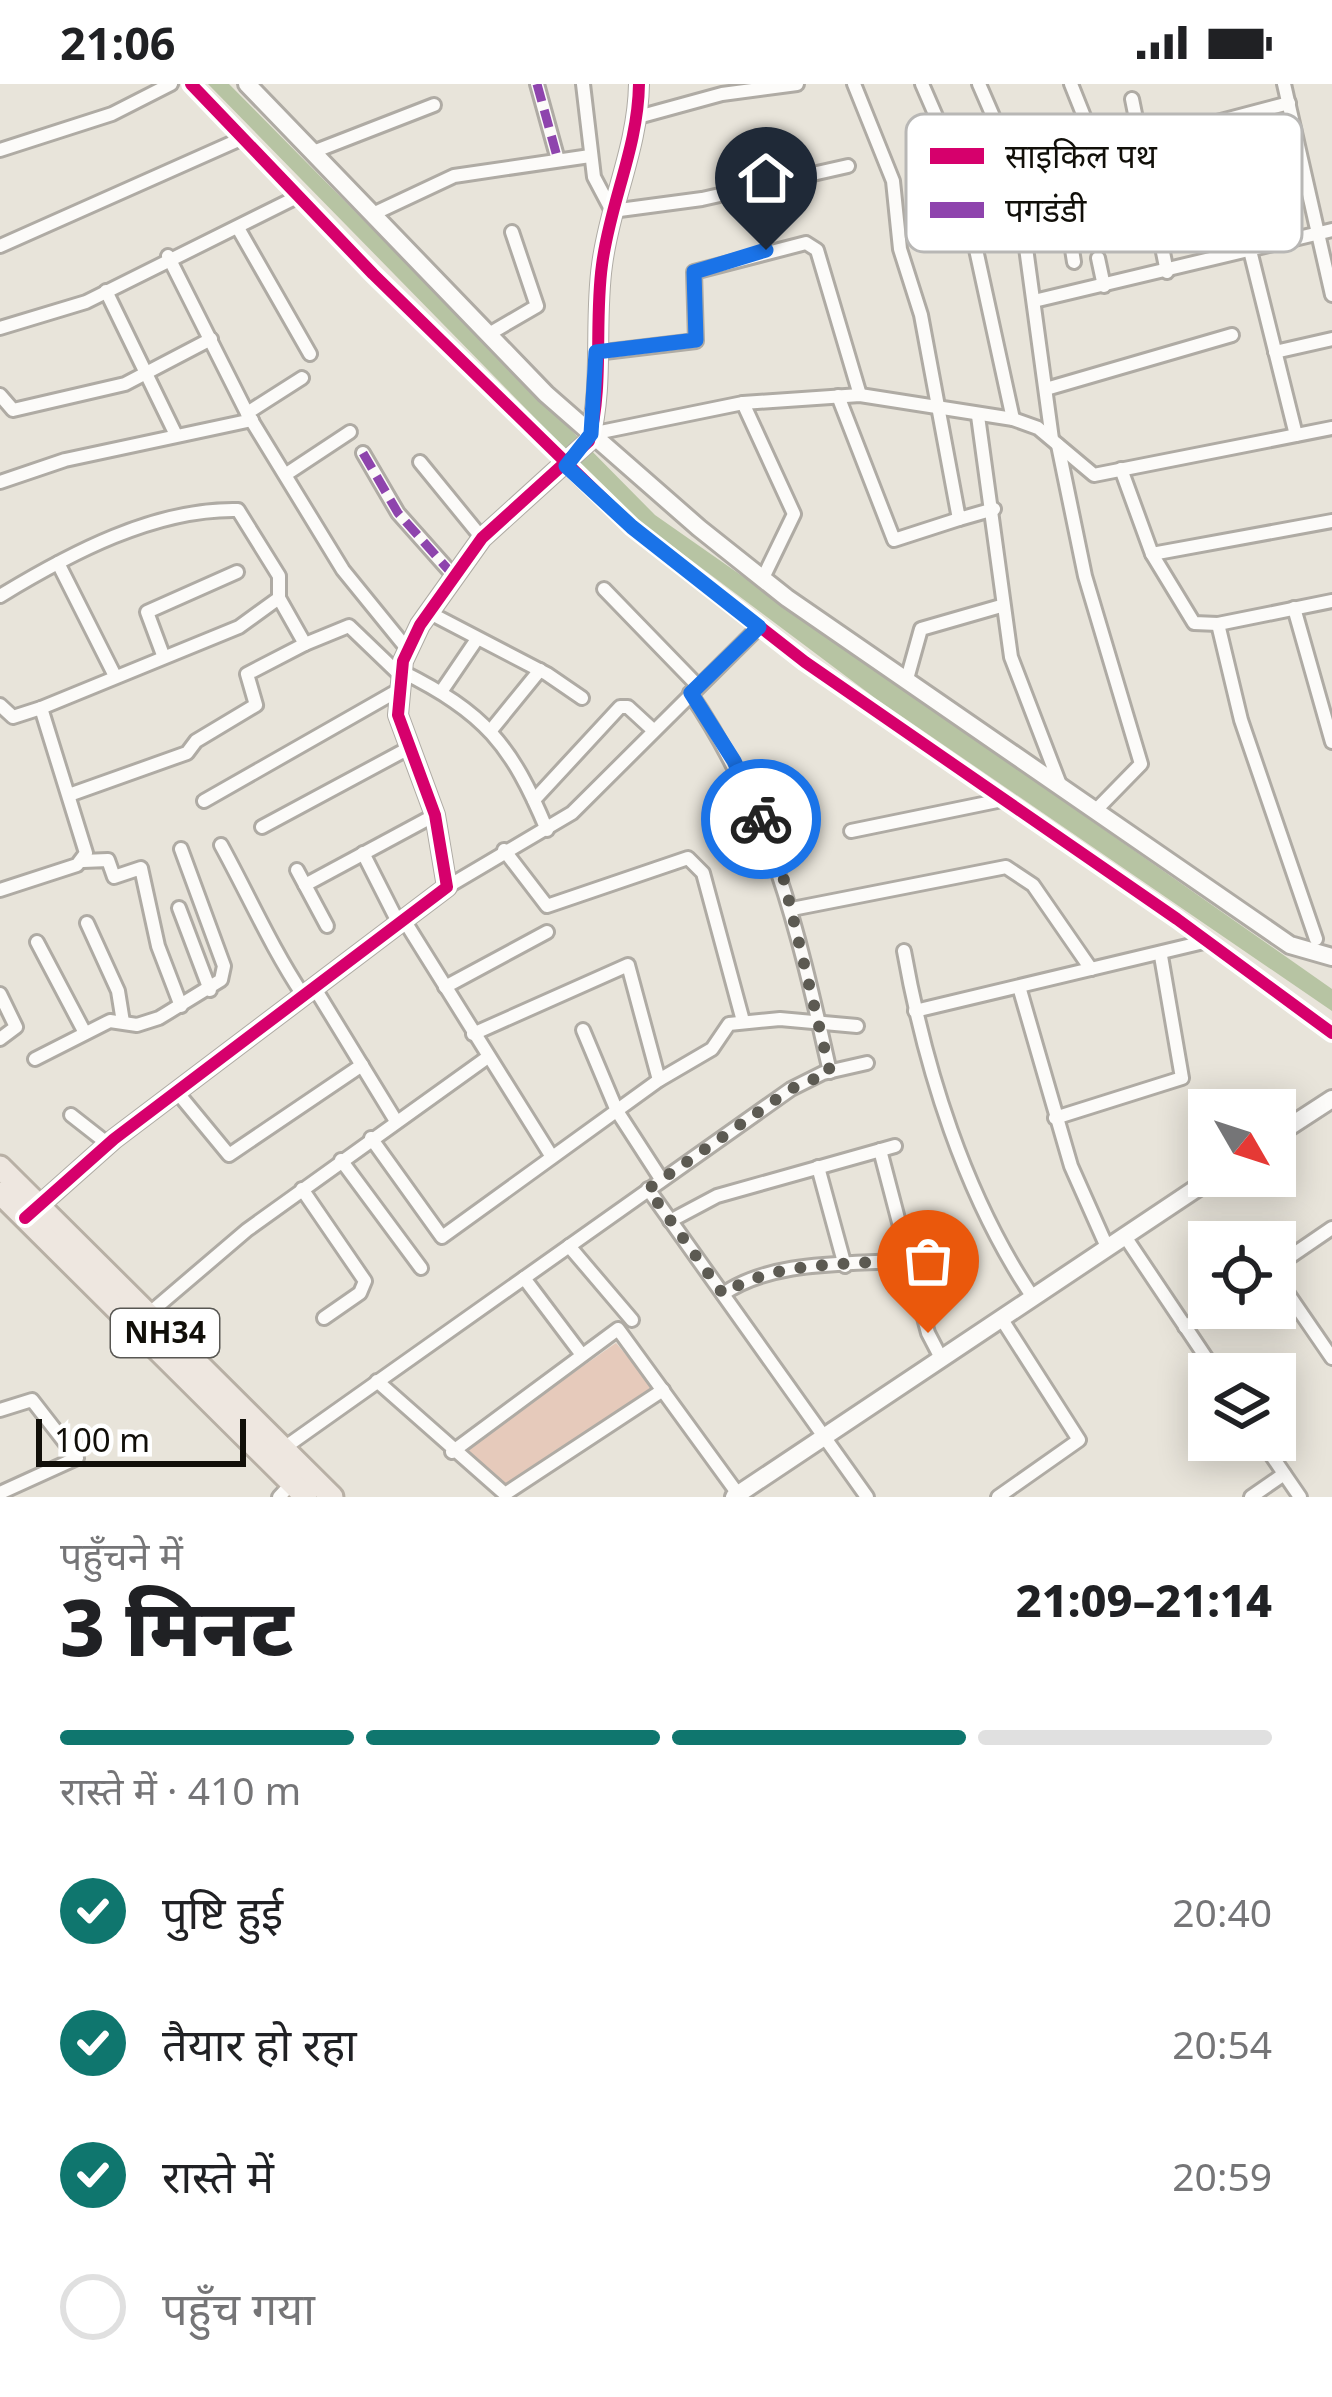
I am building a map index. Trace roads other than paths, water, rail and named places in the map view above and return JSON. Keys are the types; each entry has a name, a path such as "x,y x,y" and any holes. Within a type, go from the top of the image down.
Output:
{"highway":[{"name":"NH34","path":"0,1167 16,1203 332,1497"},
{"name":"NH34","path":"142,1322 292,1492"}],"street":[{"path":"0,150 112,114 171,84"},
{"path":"191,84 297,196 632,527 759,627 1332,1033"},
{"path":"247,84 590,437 763,578 1290,945 1321,949"},
{"path":"537,84 558,160"},
{"path":"583,84 590,157 612,211"},
{"path":"447,886 435,815 409,748 399,679 428,613 482,538 569,463 590,437 601,271 612,211 637,136 639,84"},
{"path":"638,116 722,94 797,84"},
{"path":"854,84 893,181 900,249 921,315 959,519"},
{"path":"922,84 935,114"},
{"path":"979,84 992,114"},
{"path":"1071,84 1083,114"},
{"path":"1284,84 1292,114"},
{"path":"1132,99 1135,114"},
{"path":"1248,114 1289,103"},
{"path":"313,152 434,105"},
{"path":"0,247 243,138"},
{"path":"1302,147 1327,231 1332,295"},
{"path":"373,214 454,176 590,157"},
{"path":"612,211 702,199 848,166"},
{"path":"0,328 106,291 168,256 297,196"},
{"path":"238,227 310,354"},
{"path":"489,334 537,306 512,232"},
{"path":"596,352 694,342 699,333 694,272 806,243 817,250 860,394"},
{"path":"978,252 1013,419"},
{"path":"1028,252 1055,442 1085,576 1141,764 1097,808"},
{"path":"1072,252 1074,262"},
{"path":"1163,252 1167,272"},
{"path":"1034,301 1234,252"},
{"path":"1249,252 1296,435"},
{"path":"168,256 250,417 343,570 408,650"},
{"path":"1098,258 1104,286"},
{"path":"106,291 176,435"},
{"path":"1046,389 1232,335"},
{"path":"0,395 13,410 110,389 211,339"},
{"path":"1275,352 1332,339"},
{"path":"0,482 65,460 250,417 302,378"},
{"path":"590,437 743,403 860,394 1013,419 1055,442 1090,474 1332,428"},
{"path":"838,396 894,540 994,508"},
{"path":"743,403 793,509 790,528 763,578"},
{"path":"978,416 1011,657 1059,782"},
{"path":"288,473 350,432"},
{"path":"363,453 398,513 454,576"},
{"path":"419,462 482,538"},
{"path":"1121,469 1153,554 1189,620 1218,624 1332,601"},
{"path":"0,596 58,563 144,527 233,509 258,536 279,576 279,598 304,644"},
{"path":"1153,554 1332,521"},
{"path":"58,563 115,676"},
{"path":"163,655 147,612 237,572"},
{"path":"604,589 694,689 754,800 791,909 830,1072"},
{"path":"0,705 13,717 41,709 239,627 279,598"},
{"path":"907,679 921,629 1001,606"},
{"path":"1294,608 1332,742"},
{"path":"428,613 540,670 582,698"},
{"path":"1218,624 1241,720 1321,949"},
{"path":"16,1203 108,1144 447,886 572,813 759,627"},
{"path":"69,795 187,754 196,742 254,707 248,674 304,644 354,628 399,679 441,692 492,729 547,830"},
{"path":"441,692 477,639"},
{"path":"492,729 540,670"},
{"path":"205,801 399,679"},
{"path":"534,800 620,707 628,707 653,730"},
{"path":"41,709 85,847 82,861"},
{"path":"262,827 409,748"},
{"path":"851,831 1004,800"},
{"path":"304,885 435,815"},
{"path":"221,844 257,910 266,938 362,1065 396,1121"},
{"path":"35,1059 110,1021 144,1023 181,1006 210,991 225,970 181,849"},
{"path":"504,850 547,906 688,858 694,861 703,873 743,1021"},
{"path":"363,853 552,1156"},
{"path":"0,890 82,861 108,860 114,877 141,868 158,946 181,1006"},
{"path":"791,909 1006,867 1033,885 1091,969"},
{"path":"297,871 327,926"},
{"path":"179,908 210,991"},
{"path":"87,923 118,991 123,1022"},
{"path":"445,987 547,932"},
{"path":"1321,949 1332,933"},
{"path":"915,1011 1020,990 1208,941"},
{"path":"37,942 85,1033"},
{"path":"904,951 925,1055 1007,1259 1032,1296"},
{"path":"1055,1118 1182,1078 1161,956"},
{"path":"473,1034 628,965 659,1080"},
{"path":"1020,990 1055,1118 1107,1246"},
{"path":"0,994 16,1027 0,1039"},
{"path":"370,1138 442,1237 659,1080 712,1048 722,1028 743,1021 857,1026"},
{"path":"583,1030 617,1111 661,1179"},
{"path":"142,1322 302,1189 488,1057"},
{"path":"284,1448 791,1089 867,1063"},
{"path":"177,1092 229,1155 362,1065"},
{"path":"1296,1122 1332,1099"},
{"path":"71,1114 108,1144"},
{"path":"670,1221 716,1196 887,1148 928,1333 941,1358"},
{"path":"341,1160 421,1268"},
{"path":"818,1168 845,1266"},
{"path":"302,1189 365,1281 357,1296 324,1318"},
{"path":"648,1189 867,1497"},
{"path":"452,1452 618,1329 736,1496 1188,1194"},
{"path":"1296,1255 1332,1228"},
{"path":"1124,1235 1203,1353"},
{"path":"569,1246 632,1320"},
{"path":"723,1294 749,1279 910,1260"},
{"path":"524,1278 581,1355"},
{"path":"1296,1303 1332,1358"},
{"path":"998,1497 1079,1440 1001,1318"},
{"path":"377,1381 505,1494 663,1390"},
{"path":"0,1410 32,1400 77,1458"},
{"path":"0,1493 94,1449"},
{"path":"1276,1461 1300,1497"},
{"path":"1251,1497 1285,1474"}]}
